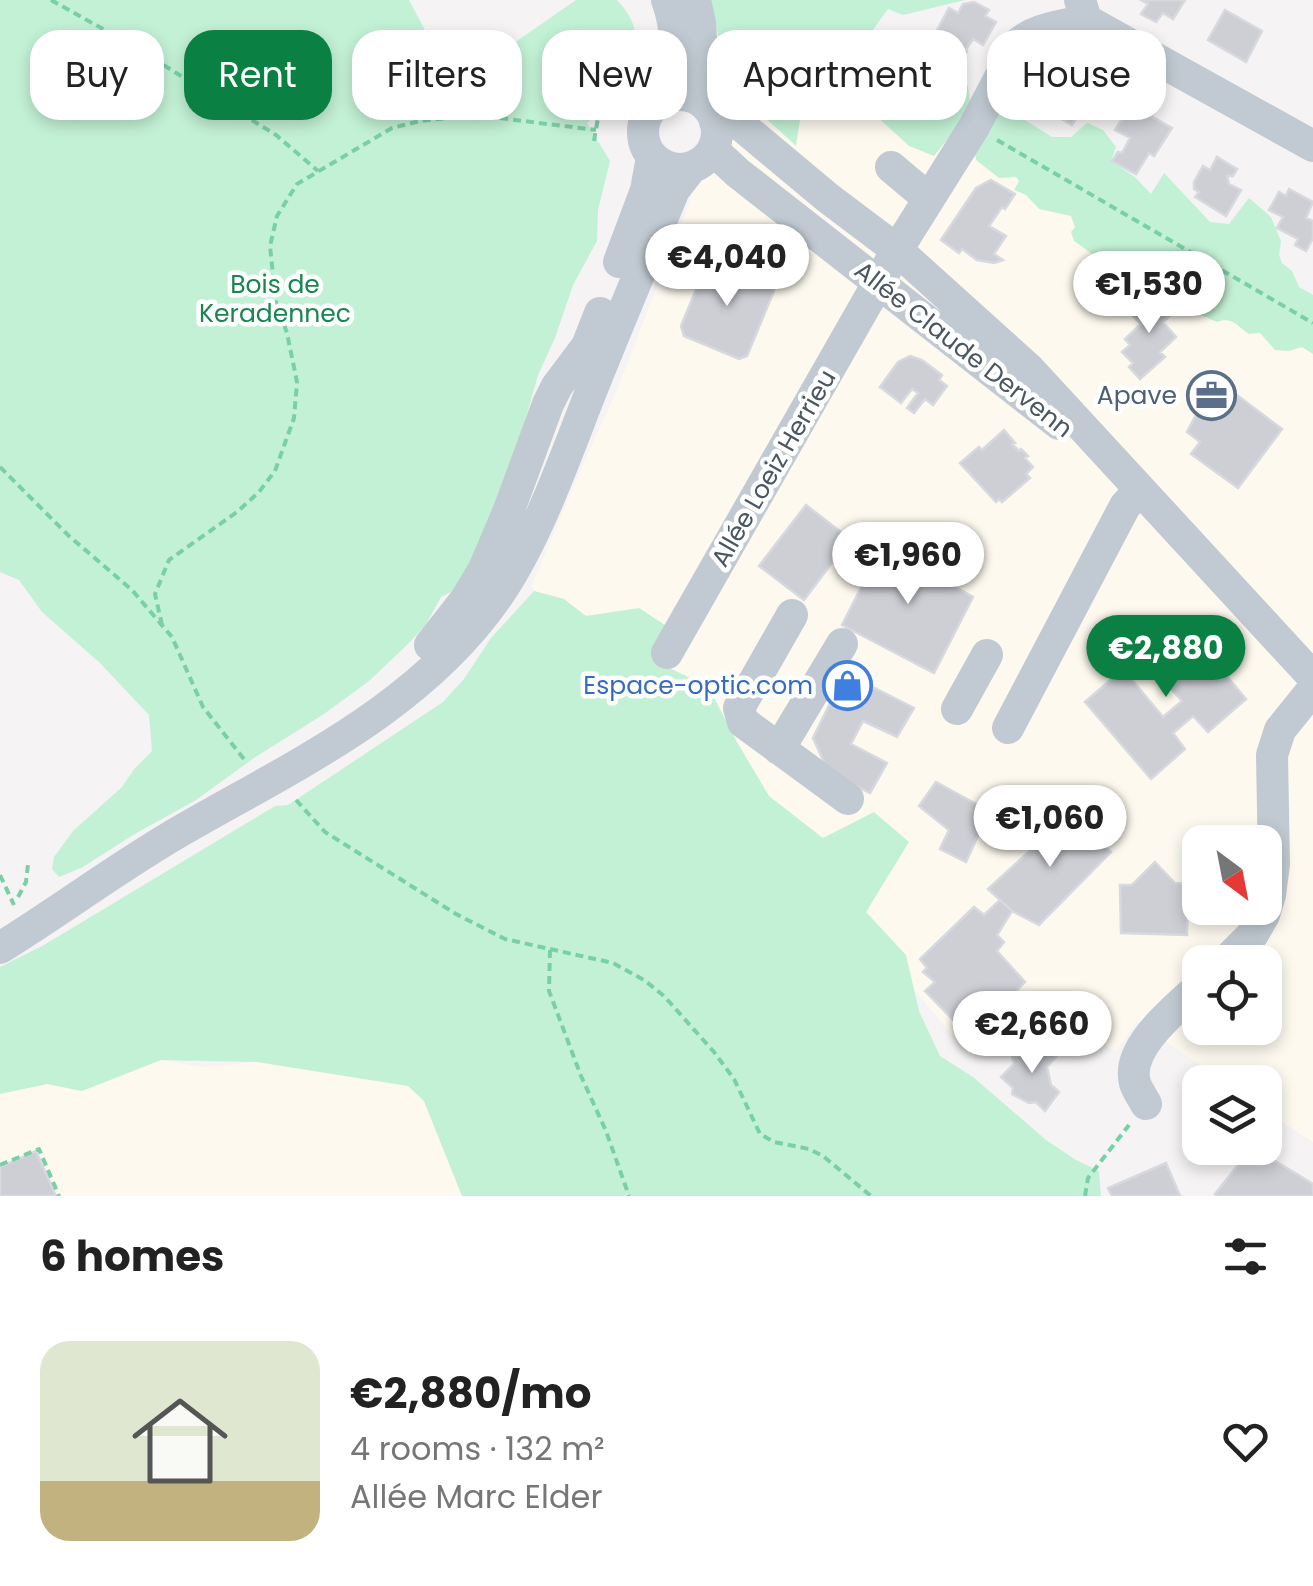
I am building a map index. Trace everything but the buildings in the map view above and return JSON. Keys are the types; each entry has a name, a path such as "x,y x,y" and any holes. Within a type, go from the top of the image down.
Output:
{"street":[{"path":"667,0 674,30"},
{"path":"0,948 267,776 361,726 429,672 467,635 500,593 561,469 674,190 707,137 695,0"},
{"path":"1081,7 1313,146"},
{"name":"Allée Loeiz Herrieu","path":"667,653 897,250 974,127 1017,45 1081,7"},
{"path":"687,96 692,97 707,137"},
{"path":"644,120 643,142 652,157 668,168 681,170 707,137"},
{"name":"Allée Claude Dervenn","path":"1131,482 738,173 707,137 735,123 744,127 897,250 1030,370 1313,677"},
{"path":"267,776 393,678 431,644 466,599 495,546 548,404 592,332 635,224 652,157"},
{"path":"891,167 929,199"},
{"path":"1008,728 1125,506 1131,482"},
{"path":"792,615 740,708 743,722 848,799"},
{"path":"779,749 842,644"},
{"path":"957,709 987,655"},
{"path":"1242,945 1264,915 1270,894 1274,864 1272,755 1280,730 1301,727 1313,688"},
{"path":"13,915 126,865"},
{"path":"1146,1104 1134,1080 1136,1058 1152,1032 1182,1003"}],"path":[{"path":"51,0 276,135 318,171"},
{"path":"162,625 154,594 169,560 237,512 258,492 274,471 294,418 297,382 276,303 270,246 277,216 297,184 392,128 420,120 475,115 596,130"},
{"path":"594,141 598,120"},
{"path":"960,120 1313,323"},
{"path":"0,467 69,536 132,590 172,637 203,708 324,832 456,914 505,939 613,963 644,980 664,996 714,1052 734,1079 760,1134 774,1142 809,1149 838,1166 872,1196"},
{"path":"13,915 26,882 28,864"},
{"path":"0,875 13,915"},
{"path":"550,950 548,991 606,1131 628,1196"},
{"path":"1085,1196 1088,1178 1146,1104"},
{"path":"0,1165 38,1148 59,1196"}],"shaded area":[{"path":"715,120 957,120 1313,334 1313,1142 1282,1122 1282,1065 1200,1065 1137,1022 1116,1051 1027,1010 972,1058 898,971 741,769 531,587 617,390 685,214"},
{"path":"161,1060 203,1067 257,1062 408,1086 424,1101 462,1196 0,1196 0,1094 47,1084 82,1091"}],"green space":[{"name":"Bois de Keradennec","path":"0,0 409,0 425,30 352,30 352,120 522,120 522,38 576,0 617,0 634,30 542,30 542,120 590,120 587,123 610,161 598,210 597,241 573,285 538,375 491,524 459,588 441,597 425,626 369,681 196,800 83,867 59,877 52,869 54,857 73,831 122,787 152,751 149,715 100,663 42,612 19,580 0,572"},
{"path":"709,0 965,0 903,15 888,9 873,30 717,30"},
{"path":"768,120 800,120 796,146"},
{"path":"881,120 960,120 934,156 909,146"},
{"path":"989,120 1025,120 1052,137 1071,137 1087,123 1103,130 1116,147 1111,161 1151,194 1164,173 1210,222 1229,224 1249,198 1271,217 1281,241 1282,263 1292,271 1299,287 1313,295 1313,354 1302,347 1275,350 1260,333 1249,334 1231,321 1217,322 1189,310 1162,283 1139,288 1074,241 1071,216 1039,209 1026,195 1014,190 1019,181 1016,177 999,178 976,160 974,146"},
{"path":"534,591 564,599 586,616 639,608 668,627 665,666 708,686 769,796 823,838 874,812 909,842 866,912 906,955 919,1011 940,1056 973,1077 1046,1140 1099,1171 1101,1196 462,1196 424,1101 408,1086 257,1062 161,1060 82,1091 47,1084 0,1094 0,967 44,945 275,806 288,805 443,702 491,638"}],"place":[{"name":"Apave","path":"1212,395"},
{"name":"Espace-optic.com","path":"848,685"}]}
